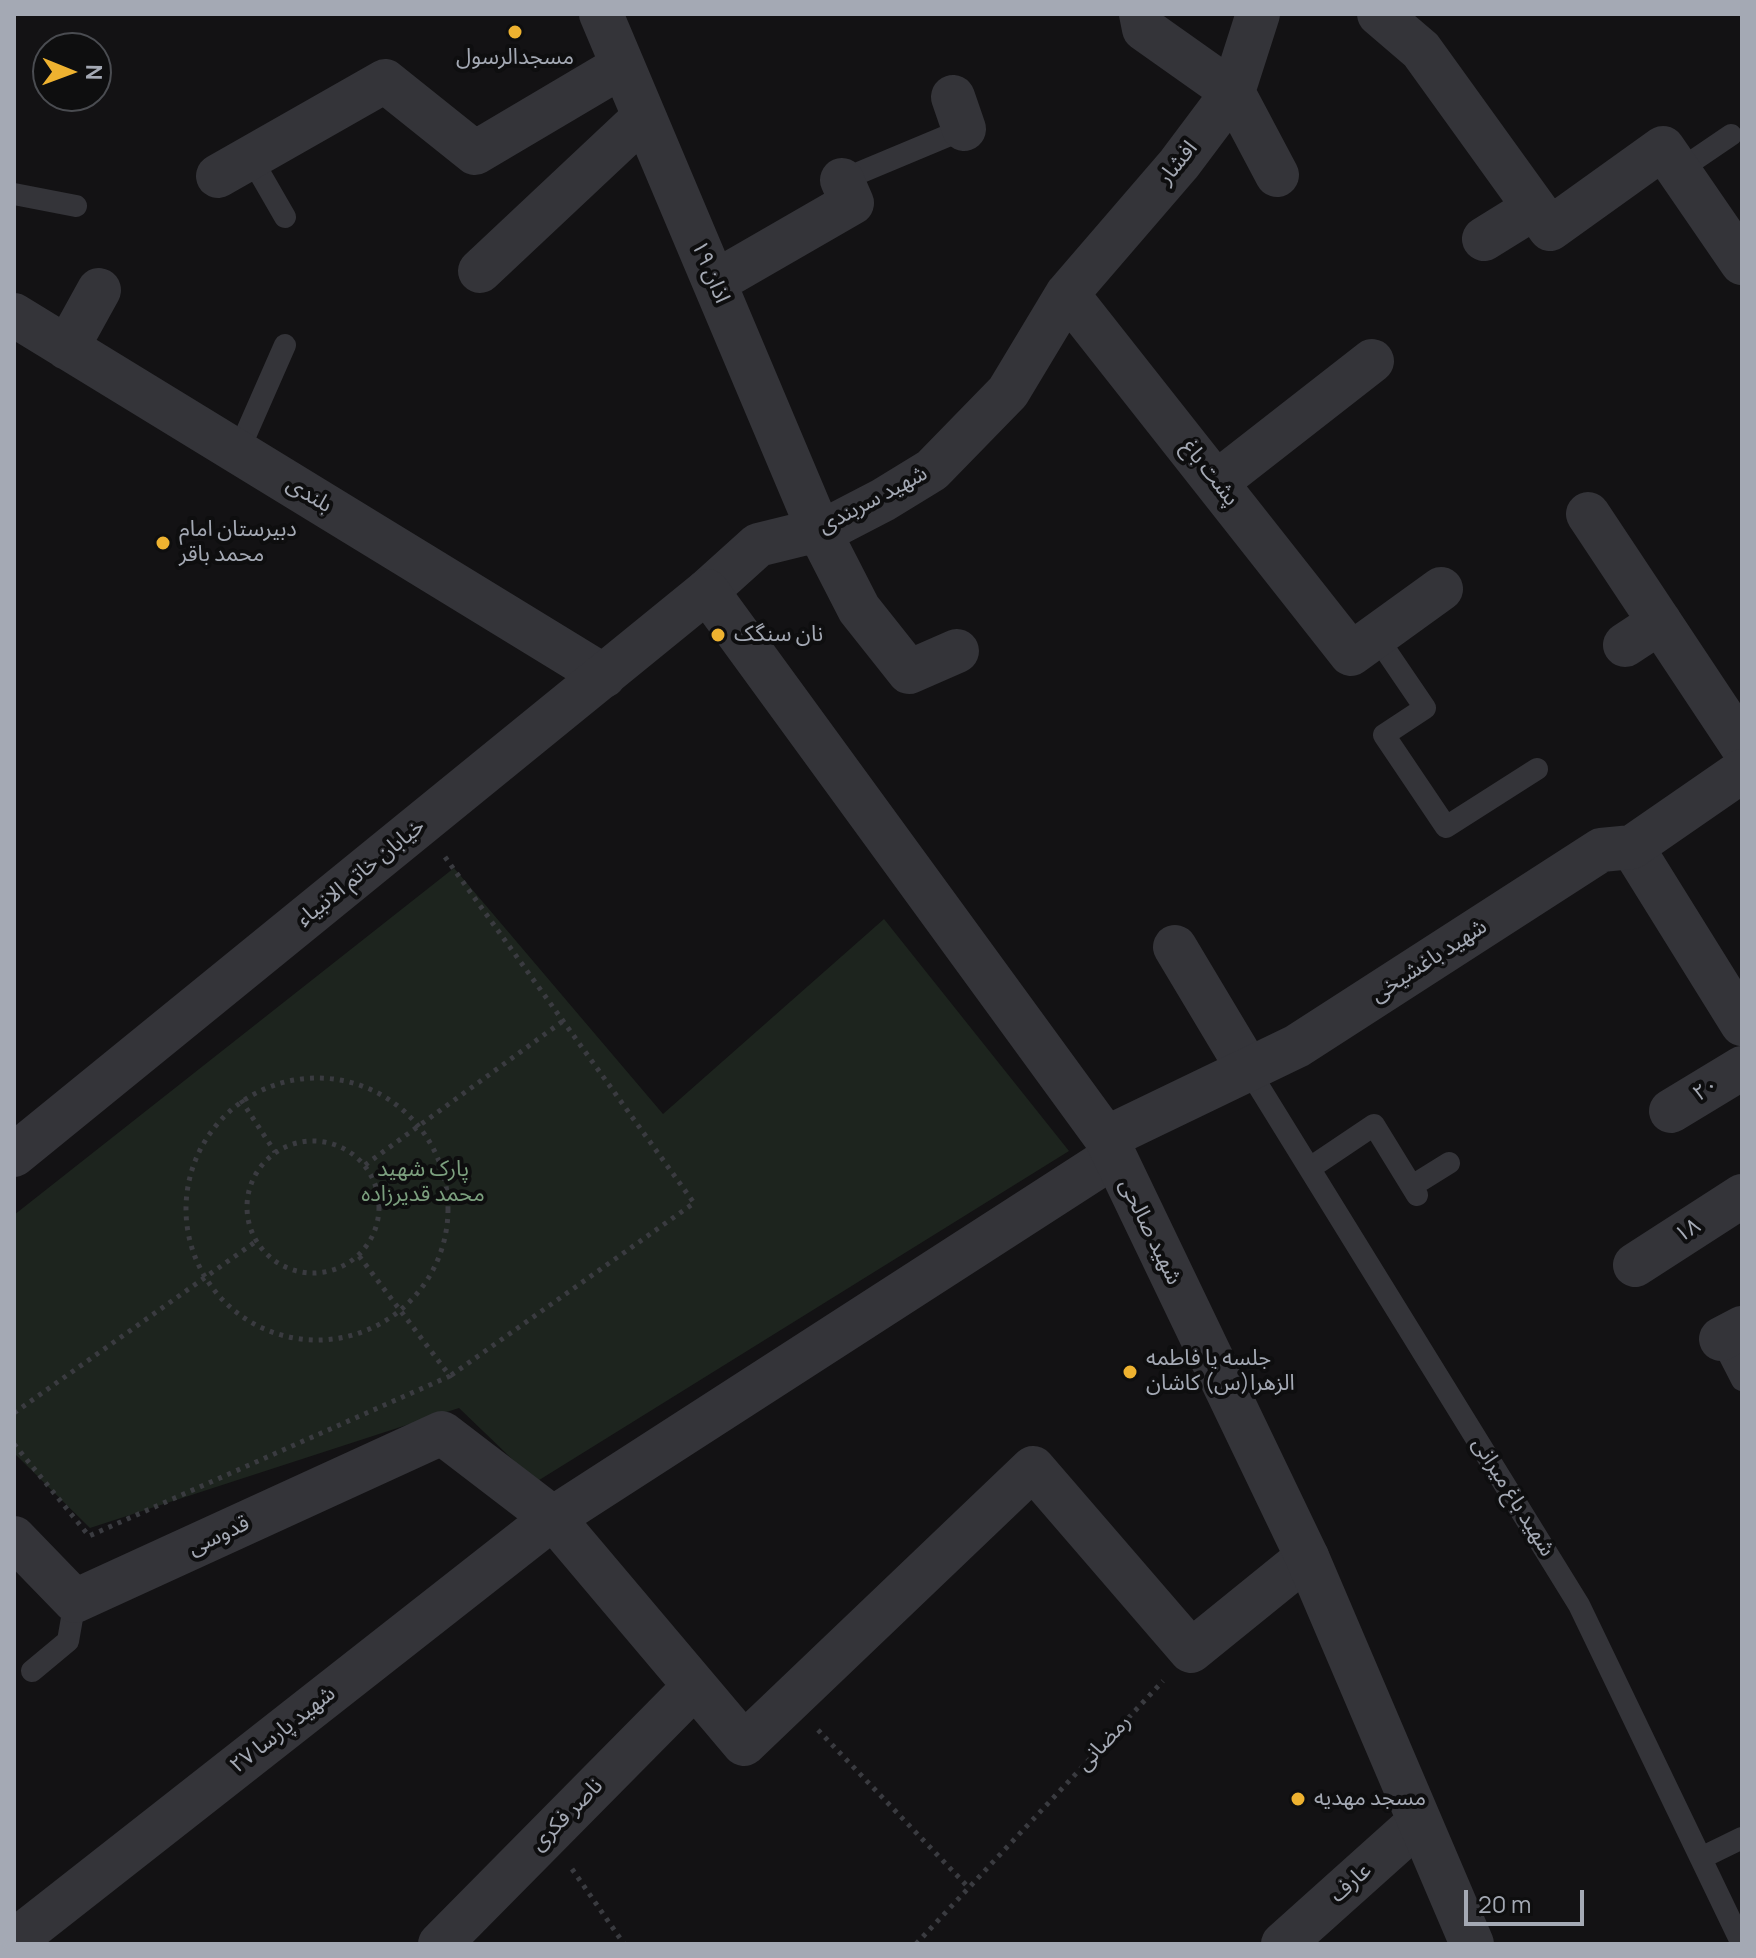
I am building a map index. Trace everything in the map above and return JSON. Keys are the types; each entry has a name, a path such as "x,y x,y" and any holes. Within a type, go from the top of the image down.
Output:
{"street":[{"name":"اذان ۱۹","path":"601,14 819,531 859,609 909,672 957,651"},
{"path":"1141,14 1144,29 1233,92 1277,175"},
{"name":"افشار","path":"1067,294 1179,164 1233,92 1258,14"},
{"path":"1399,19 1550,229 1671,160 1742,263"},
{"path":"235,167 385,81 475,153 622,66"},
{"path":"480,271 644,117"},
{"path":"715,282 852,203 842,180"},
{"path":"1484,239 1534,208"},
{"path":"67,348 99,290"},
{"name":"پشت باغ","path":"1067,294 1217,482 1363,645"},
{"name":"شهید سربندی","path":"707,591 758,545 819,531 883,500 932,470 1008,392 1067,294"},
{"name":"بلندی","path":"14,315 604,676"},
{"path":"1217,482 1372,361"},
{"path":"1588,514 1643,634 1742,746"},
{"path":"1363,645 1441,589"},
{"name":"خیابان خاتم الانبیاء","path":"14,1155 707,591"},
{"name":"شهید صالحی","path":"707,591 1110,1147 1307,1557 1472,1944"},
{"name":"شهید باغشیخی","path":"1110,1147 1248,1069 1297,1046 1601,850 1632,847 1742,771"},
{"path":"1632,847 1742,1024"},
{"path":"1175,947 1248,1069"},
{"name":"۲۰","path":"1671,1111 1742,1068"},
{"name":"شهید پارسا ۲۷","path":"14,1941 553,1518 1110,1147"},
{"name":"۱۸","path":"1635,1265 1742,1196"},
{"name":"قدوسی","path":"75,1601 442,1433 553,1518"},
{"path":"553,1518 744,1744 1033,1468 1191,1651 1307,1557"},
{"path":"14,1538 75,1601"},
{"name":"ناصر فکری","path":"440,1944 695,1686"},
{"name":"عارف","path":"1283,1944 1419,1822"}],"lane":[{"path":"842,180 958,113"},
{"path":"1671,160 1731,135"},
{"path":"235,167 285,217"},
{"path":"14,194 76,206"},
{"path":"238,452 285,345"},
{"path":"1363,645 1425,708 1384,735 1446,827 1537,769"},
{"name":"شهید باغ میرانی","path":"1248,1069 1579,1605 1742,1944"},
{"path":"1310,1168 1374,1125 1414,1190 1449,1163"},
{"path":"1731,1333 1742,1380"},
{"path":"32,1671 68,1641 75,1601"},
{"path":"1701,1858 1742,1838"}],"path":[{"path":"14,1444 89,1536 450,1376 694,1203 421,824"},
{"path":"365,1165 563,1021"},
{"path":"302,1076 368,1085 420,1124 448,1185 443,1251 402,1313 357,1337 298,1342 243,1320 203,1279 184,1215 198,1150 241,1100 302,1076"},
{"path":"241,1100 275,1152"},
{"path":"305,1140 338,1145 365,1165 379,1195 376,1228 359,1256 333,1271 304,1274 276,1263 255,1242 246,1210 253,1177 275,1152 305,1140"},
{"path":"14,1413 255,1242"},
{"path":"359,1256 450,1376"},
{"name":"رمضانی","path":"916,1944 1191,1651"},
{"path":"790,1700 969,1888"},
{"path":"548,1834 624,1944"}],"green space":[{"name":"پارک شهید محمد قدیرزاده","path":"454,868 663,1114 884,919 1069,1151 536,1482 459,1408 90,1528 14,1453 14,1215"}],"place":[{"name":"مسجدالرسول","path":"515,32"},
{"name":"دبیرستان امام محمد باقر","path":"163,543"},
{"name":"نان سنگک","path":"718,635"},
{"name":"جلسه یا فاطمه الزهرا(س) کاشان","path":"1130,1372"},
{"name":"مسجد مهدیه","path":"1298,1799"}]}
